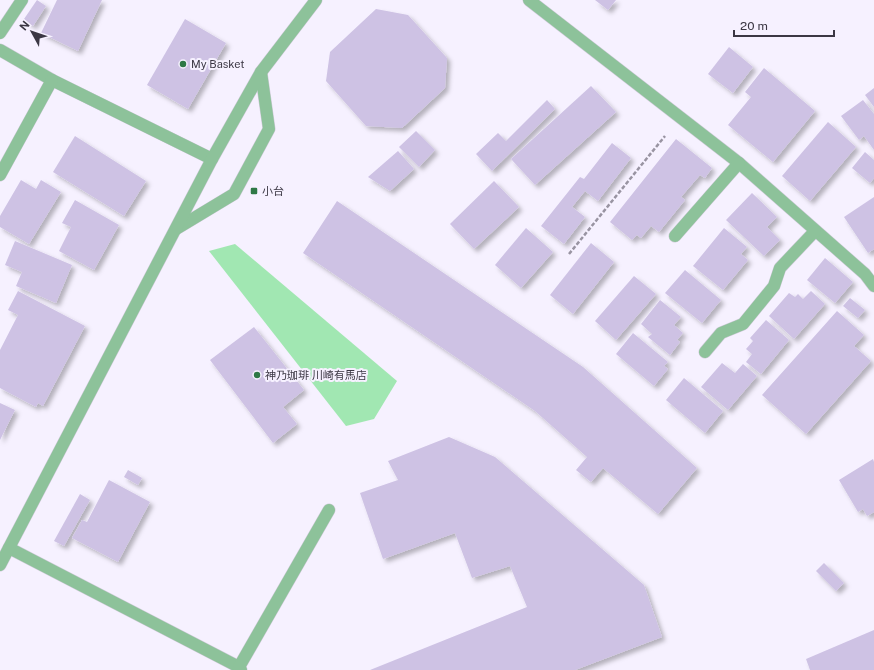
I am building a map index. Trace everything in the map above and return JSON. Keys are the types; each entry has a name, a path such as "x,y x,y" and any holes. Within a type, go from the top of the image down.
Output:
{"street":[{"path":"0,33 22,0"},
{"path":"0,565 212,159 261,72 316,0"},
{"path":"529,0 739,163 865,274 874,286"},
{"path":"0,50 52,80 212,159"},
{"path":"176,230 234,194 269,129 261,72"},
{"path":"0,175 52,80"},
{"path":"675,236 739,163"},
{"path":"705,352 721,333 743,324 774,286 780,268 815,231"},
{"path":"9,548 240,669 329,510"}],"path":[{"path":"569,254 680,118"}],"green space":[{"path":"235,244 397,381 374,419 346,426 209,251"}],"building":[{"path":"37,0 46,6 33,26 24,19"},
{"path":"57,0 102,0 78,51 41,33"},
{"path":"595,0 616,0 608,10"},
{"path":"376,9 408,15 447,58 445,88 402,128 366,126 326,81 330,52"},
{"path":"185,19 226,43 188,109 147,85"},
{"path":"729,47 753,67 733,93 708,74"},
{"path":"764,68 815,111 773,162 728,125 751,97 745,92"},
{"path":"591,86 616,112 535,185 511,159"},
{"path":"874,88 874,107 865,95"},
{"path":"547,100 555,109 492,171 476,154 498,133 506,141"},
{"path":"863,100 874,114 874,150 864,136 859,140 841,116"},
{"path":"828,122 856,147 810,201 782,176"},
{"path":"416,131 435,150 419,167 399,147"},
{"path":"75,136 146,181 124,216 53,172"},
{"path":"676,139 712,168 705,178 700,175 681,197 685,200 659,232 651,226 641,238 637,235 632,240 610,222"},
{"path":"612,143 631,158 598,201 585,191 572,207 585,217 564,244 541,226 580,177 584,179"},
{"path":"398,151 414,169 390,191 368,177"},
{"path":"865,152 874,160 874,178 870,183 852,168"},
{"path":"21,180 36,189 41,180 61,192 29,244 0,227 0,216"},
{"path":"494,181 519,207 474,249 450,224"},
{"path":"752,193 777,217 767,227 780,240 764,256 726,220"},
{"path":"874,197 874,249 868,253 844,217"},
{"path":"75,200 119,225 94,270 59,251 71,227 62,223"},
{"path":"337,201 583,367 697,468 658,514 603,468 591,482 576,470 587,457 535,411 303,253"},
{"path":"526,228 553,252 521,288 495,265"},
{"path":"724,228 747,247 741,254 748,260 723,290 693,266"},
{"path":"15,241 72,265 56,303 16,286 22,272 5,265"},
{"path":"591,243 614,262 573,314 550,295"},
{"path":"825,258 853,282 835,303 807,280"},
{"path":"685,270 721,300 702,323 665,293"},
{"path":"634,276 656,294 616,340 595,321"},
{"path":"18,291 85,326 43,406 38,403 36,407 0,388 0,350 18,315 8,310"},
{"path":"811,291 825,304 794,339 769,316 789,293 795,297 798,294 803,299"},
{"path":"850,298 865,310 858,318 843,306"},
{"path":"660,300 681,317 674,325 683,333 677,340 680,342 670,355 648,337 652,334 641,324"},
{"path":"837,311 864,335 854,346 871,361 806,434 762,395"},
{"path":"766,320 789,340 761,374 746,362 752,354 746,349 753,341 750,338"},
{"name":"神乃珈琲 川崎有馬店","path":"254,327 304,390 283,407 297,424 273,443 210,360"},
{"path":"633,333 668,362 664,366 668,369 654,386 616,354"},
{"path":"722,363 735,373 743,364 757,376 728,410 701,387"},
{"path":"684,378 723,411 705,433 666,400"},
{"path":"0,403 15,410 0,440"},
{"path":"449,437 495,457 644,585 662,637 575,670 370,670 527,607 510,566 472,578 455,533 383,559 360,493 398,480 388,461"},
{"path":"873,459 874,512 867,516 863,509 858,512 839,480"},
{"path":"128,470 142,478 138,485 124,477"},
{"path":"109,480 150,502 118,562 72,538 82,520 87,522"},
{"path":"80,494 90,500 64,546 54,541"},
{"path":"824,563 844,583 836,591 816,571"},
{"path":"874,630 874,670 810,670 806,659"}],"place":[{"name":"My Basket","path":"183,64"},
{"name":"小台","path":"254,191"},
{"name":"神乃珈琲 川崎有馬店","path":"257,375"}]}
